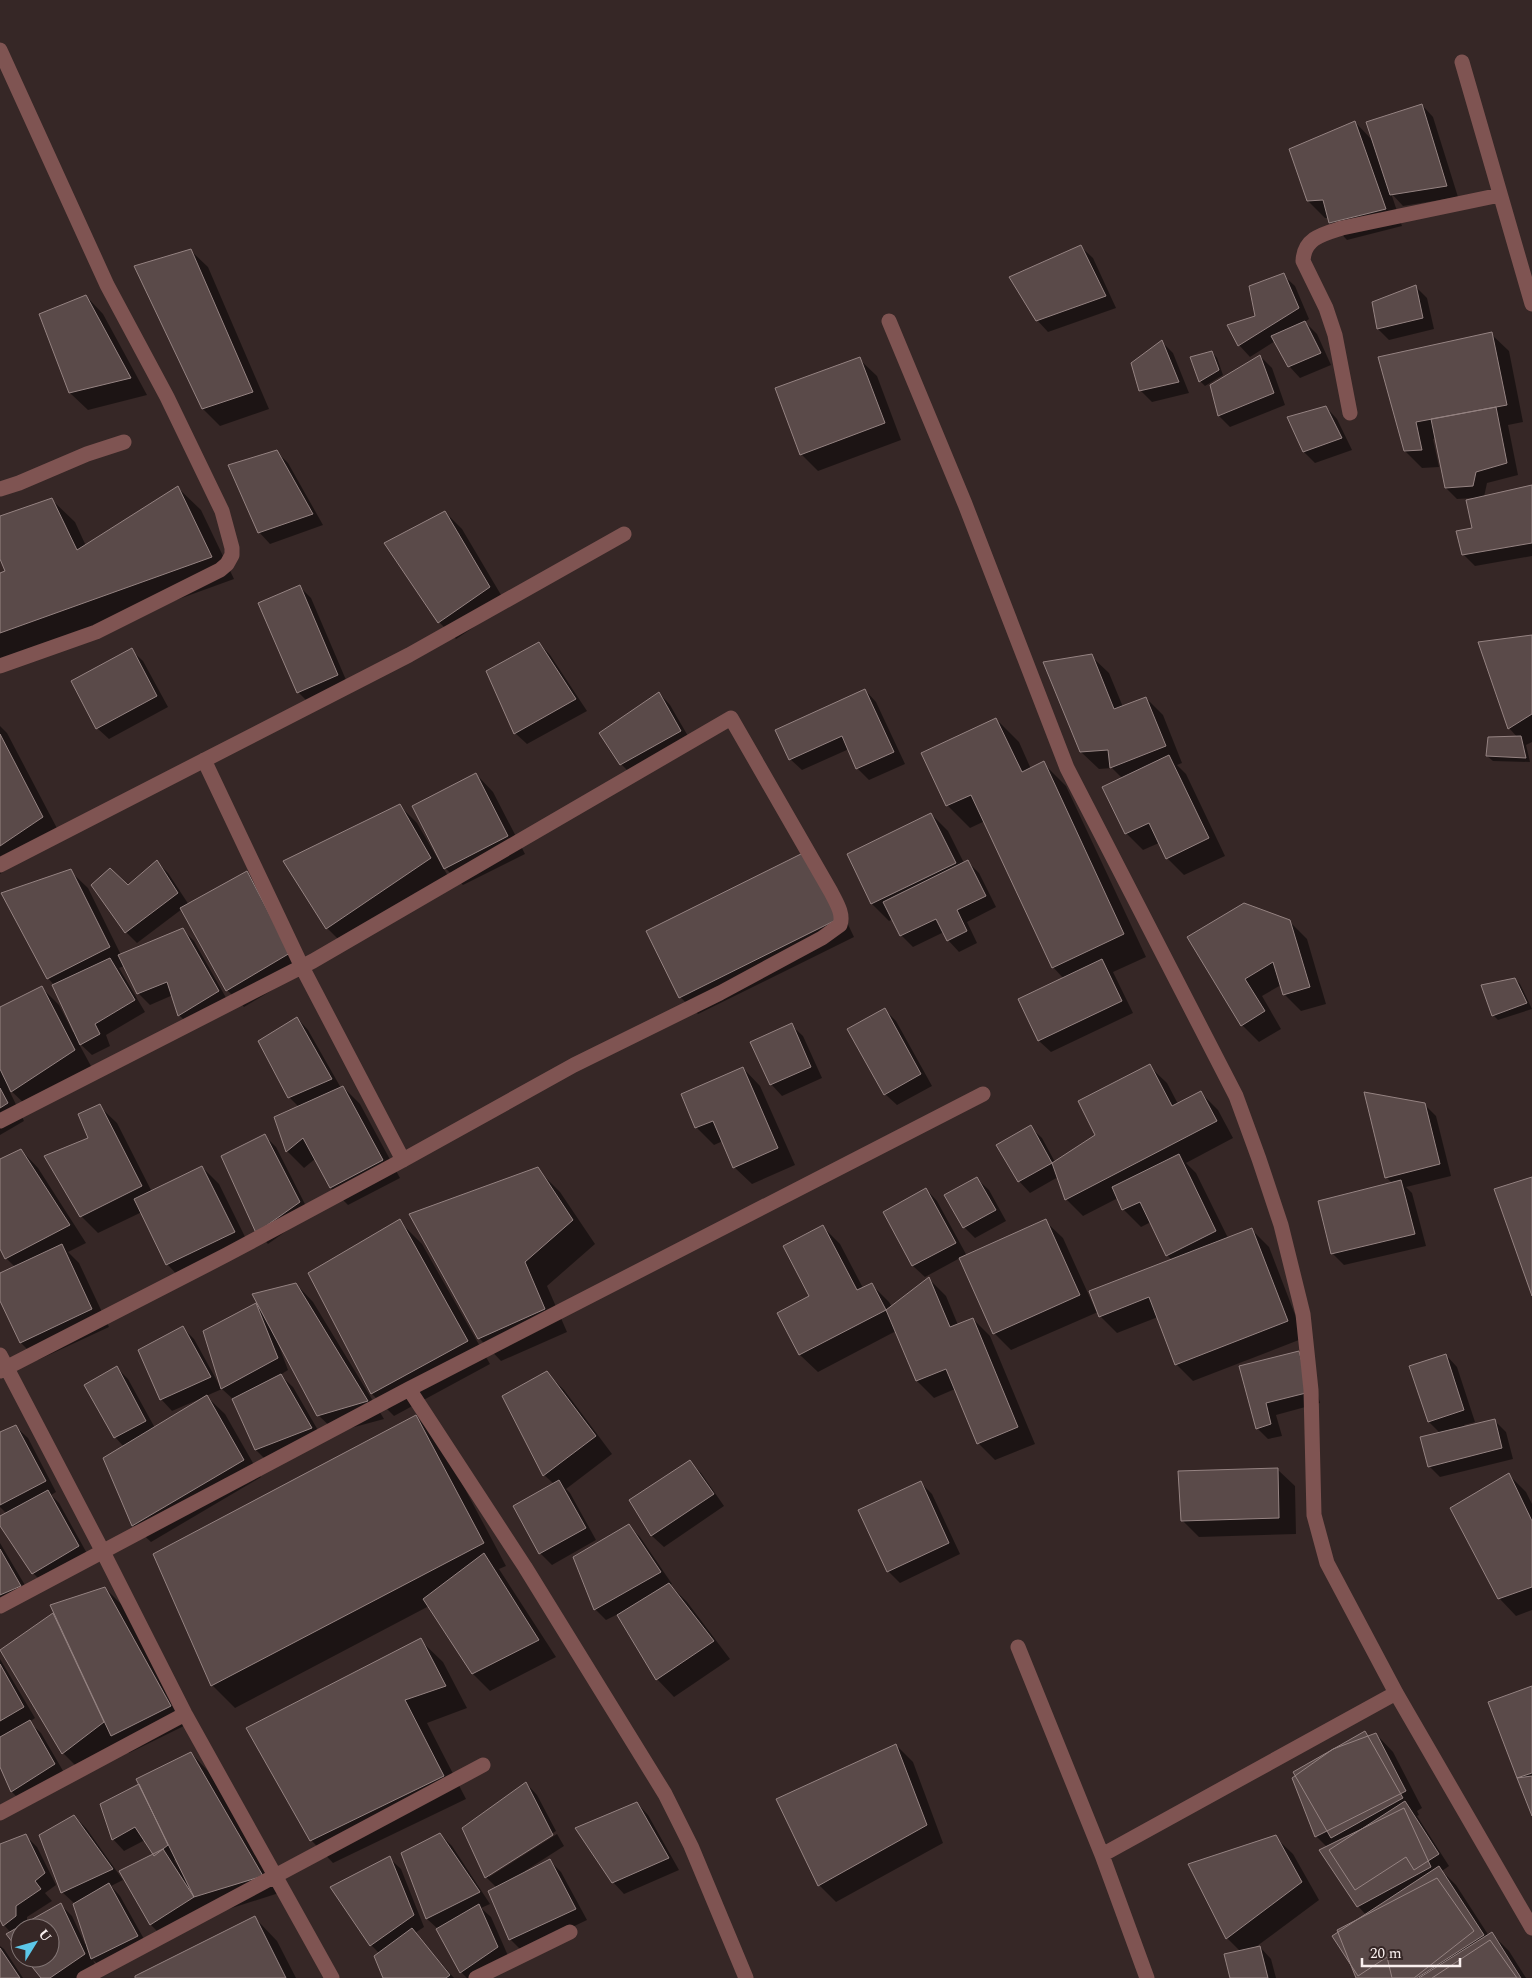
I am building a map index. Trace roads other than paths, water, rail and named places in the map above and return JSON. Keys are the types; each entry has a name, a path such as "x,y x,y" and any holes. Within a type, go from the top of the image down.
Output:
{"street":[{"path":"0,50 107,285 167,397 222,511 232,548 230,560 220,570 96,632 0,666"},
{"path":"1462,62 1532,304"},
{"path":"1350,413 1335,335 1326,308 1303,261 1303,255 1308,243 1320,235 1342,228 1500,195"},
{"path":"890,321 965,504 1067,768 1239,1105 1281,1225 1303,1314 1311,1390 1314,1515 1330,1568 1396,1693 1532,1928"},
{"path":"0,489 19,483 87,454 124,442"},
{"path":"0,866 409,655 624,534"},
{"path":"0,1122 302,967 731,718 831,892 840,913 841,922 837,928 822,938 720,993 574,1065 226,1255 2,1365 103,1552 185,1714 332,1978"},
{"path":"204,760 302,967 403,1160"},
{"path":"0,1606 409,1389 983,1094"},
{"path":"409,1389 526,1567 665,1794 691,1846 746,1978"},
{"path":"1018,1647 1102,1855 1147,1978"},
{"path":"1102,1855 1396,1693"},
{"path":"0,1813 185,1714"},
{"path":"84,1978 482,1765"},
{"path":"476,1978 570,1932"}]}
